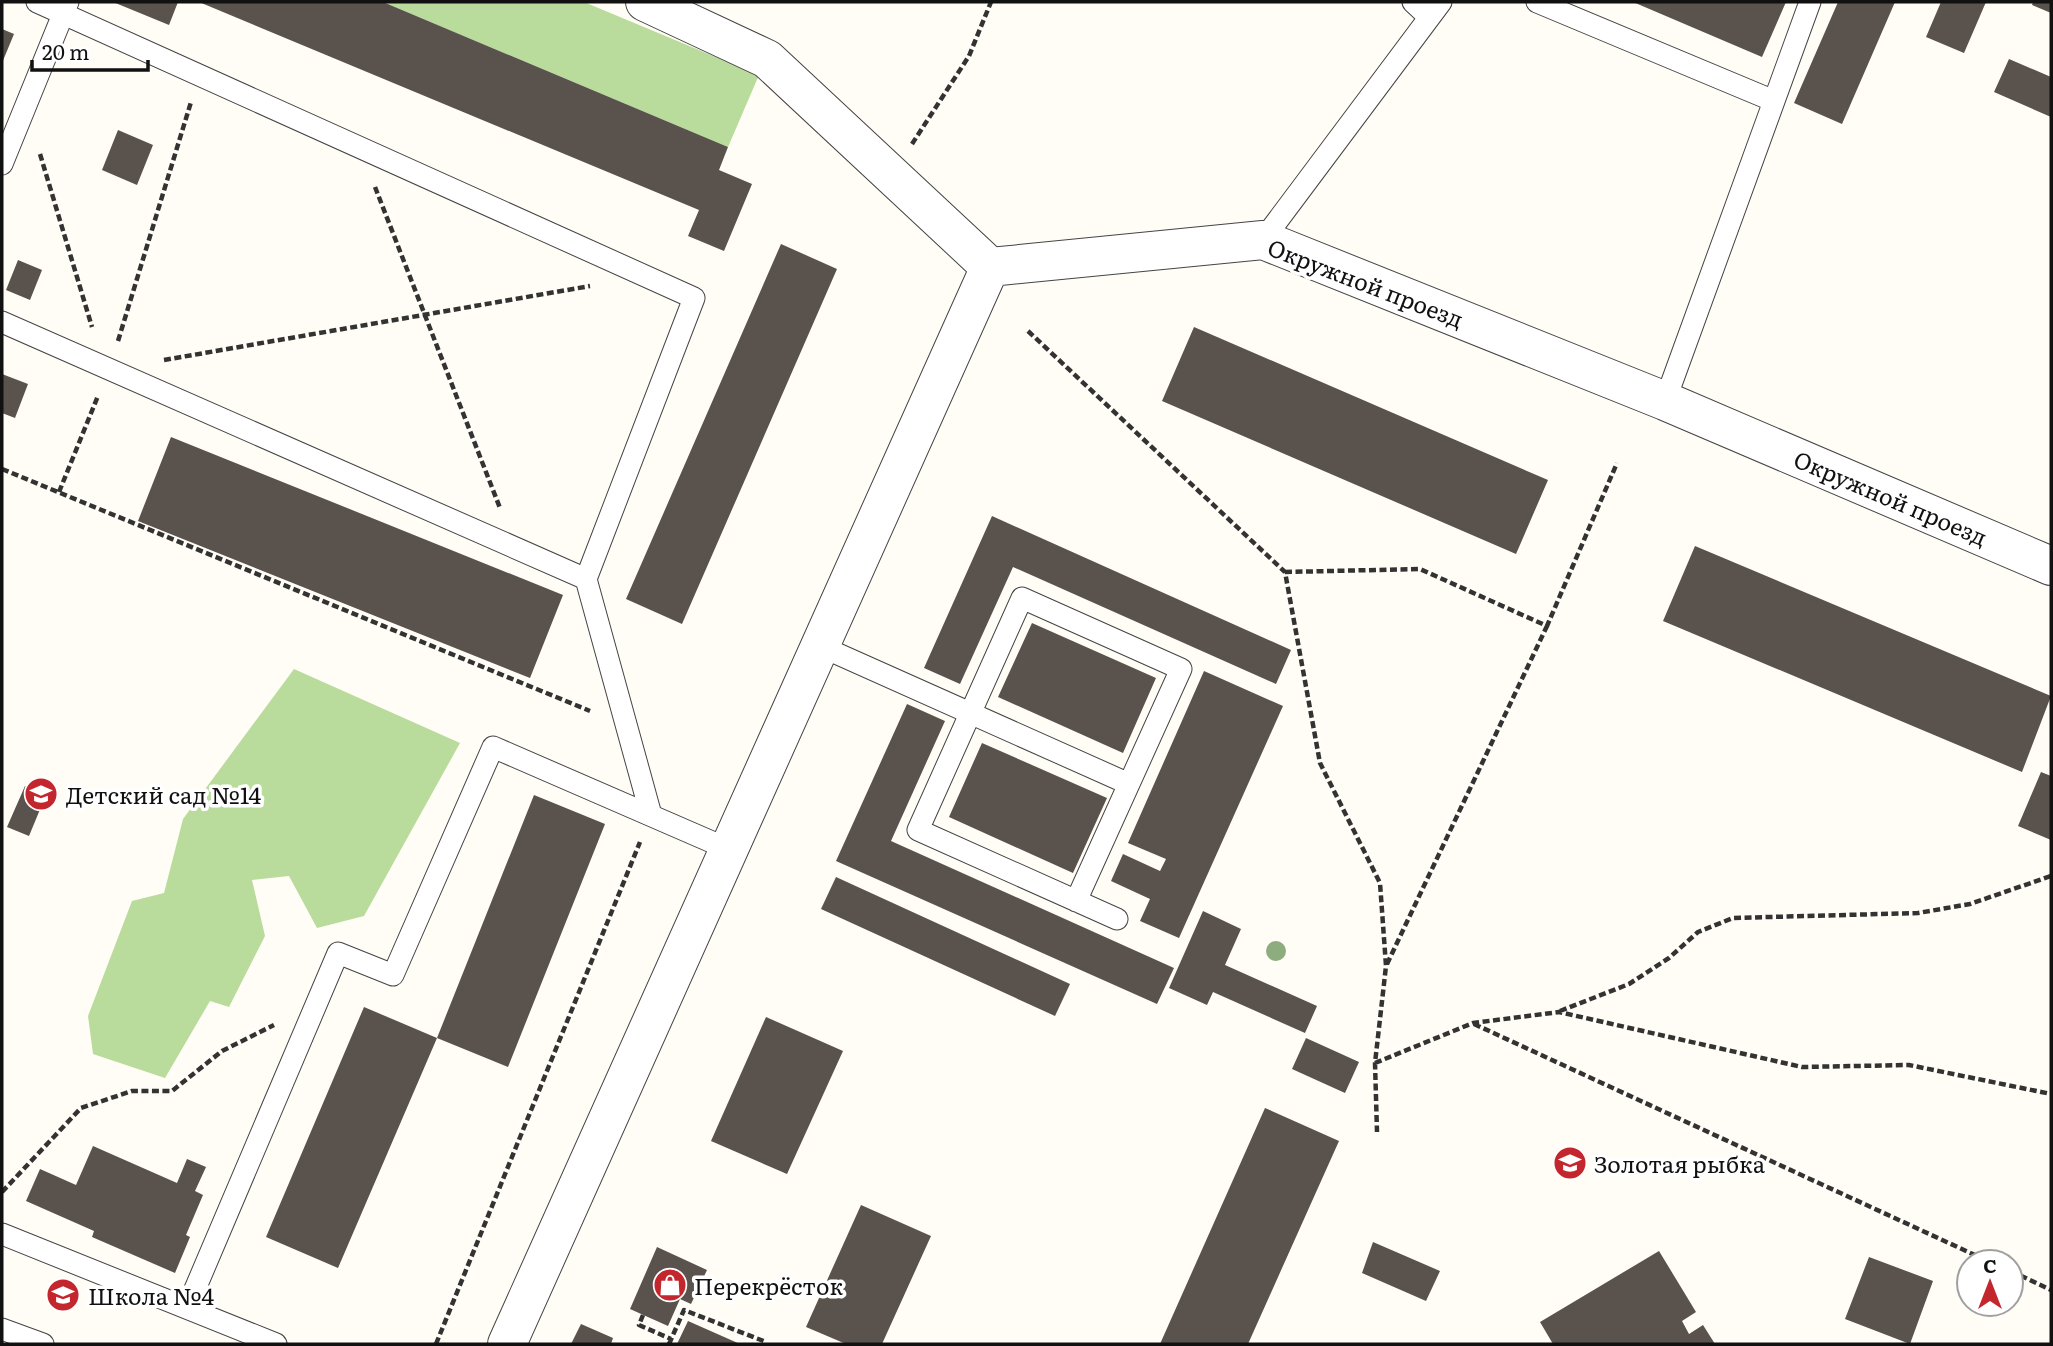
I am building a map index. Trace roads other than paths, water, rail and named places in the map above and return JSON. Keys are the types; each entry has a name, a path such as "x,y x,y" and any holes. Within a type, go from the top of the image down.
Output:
{"street":[{"path":"507,1344 990,267 767,59 645,2"},
{"name":"Окружной проезд","path":"990,267 1263,240 1665,401 2051,566"}],"lane":[{"path":"37,2 65,7 200,74 694,298 586,579 651,815"},
{"path":"1537,2 1774,101"},
{"path":"1665,401 1810,2"},
{"path":"1263,240 1427,6"},
{"path":"2,164 65,7"},
{"path":"2,322 586,579"},
{"path":"1076,901 1181,669 1022,598 918,830 1076,901 1117,919"},
{"path":"820,646 1129,783"},
{"path":"187,1308 338,953 393,975 493,747 728,849"},
{"path":"2,1234 276,1344"},
{"path":"2,1329 43,1344"}],"place":[{"name":"Детский сад №14","path":"41,794"},
{"name":"Золотая рыбка","path":"1570,1163"},
{"name":"Перекрёсток","path":"670,1285"},
{"name":"Школа №4","path":"63,1295"}]}
